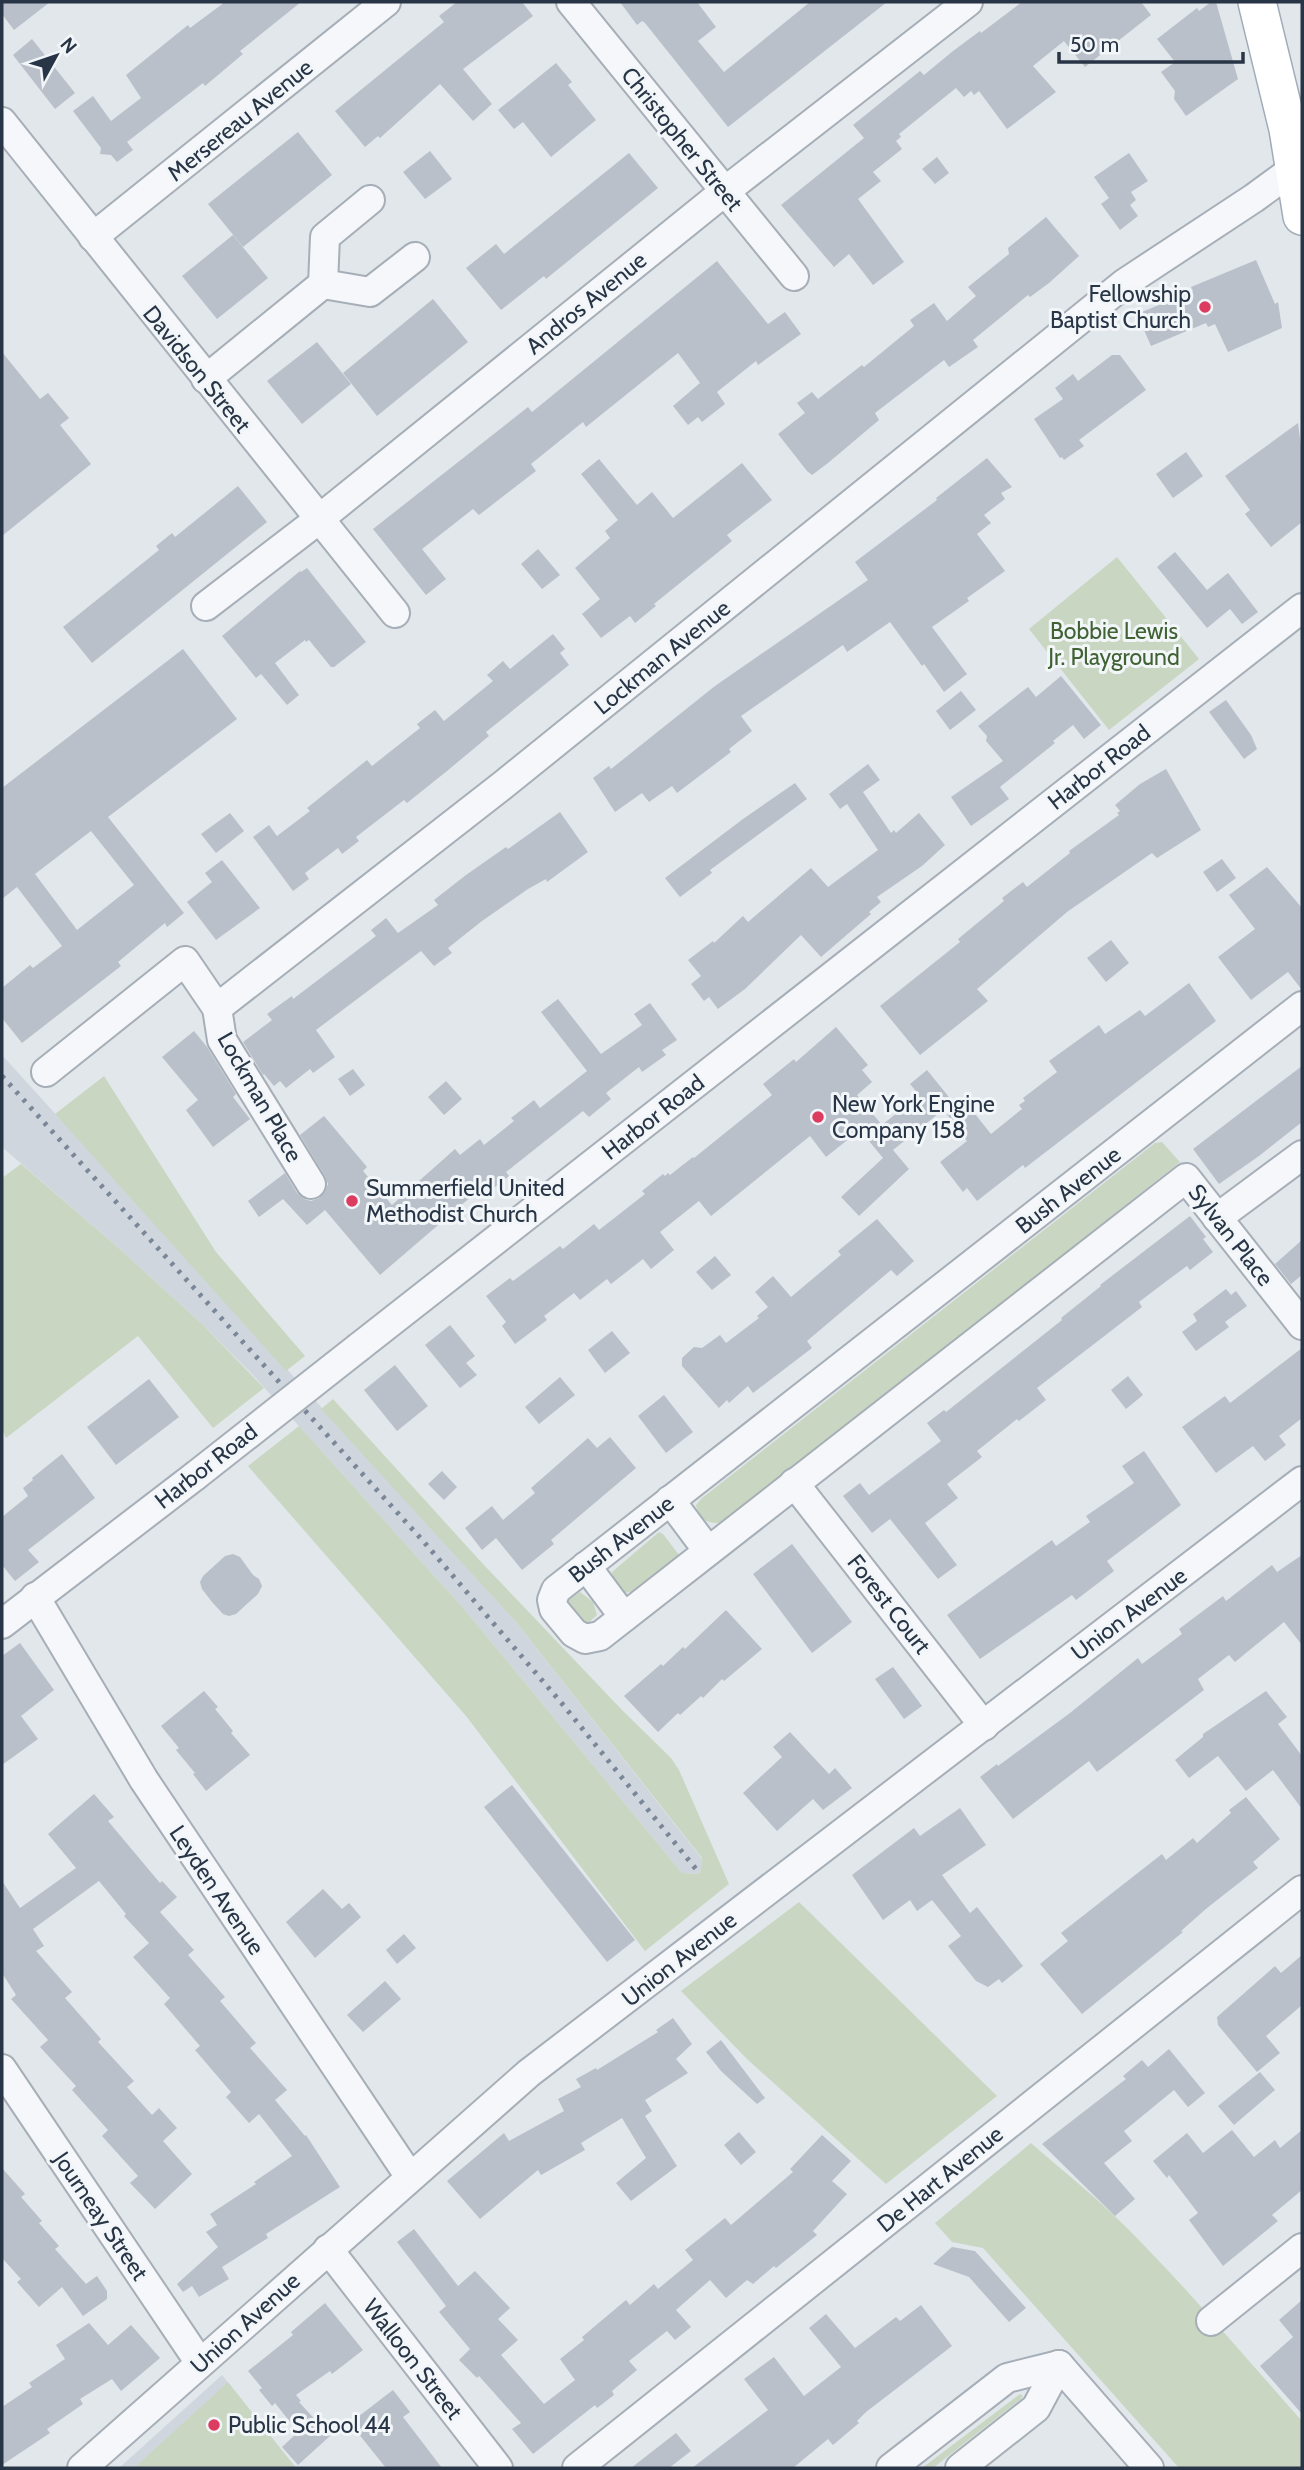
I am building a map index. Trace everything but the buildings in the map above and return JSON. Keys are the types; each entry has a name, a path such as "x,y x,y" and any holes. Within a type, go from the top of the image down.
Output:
{"main road":[{"path":"1256,2 1288,129 1302,216"}],"street":[{"name":"Mersereau Avenue","path":"93,237 386,2"},
{"name":"Christopher Street","path":"571,2 794,276"},
{"name":"Andros Avenue","path":"206,606 318,520 724,192 968,2"},
{"name":"Davidson Street","path":"2,122 395,613"},
{"name":"Lockman Avenue","path":"217,1008 503,785 1125,283 1295,168"},
{"path":"206,379 323,284 325,237 370,200"},
{"path":"323,284 370,292 415,257"},
{"name":"Harbor Road","path":"2,1624 195,1476 1302,608"},
{"path":"46,1072 185,961 217,1008"},
{"name":"Bush Avenue","path":"1186,1178 600,1636 585,1639 574,1633 559,1617 552,1600 556,1590 1302,1006"},
{"name":"Lockman Place","path":"217,1008 222,1040 311,1184"},
{"path":"1217,1218 1302,1155"},
{"name":"Sylvan Place","path":"1186,1178 1302,1325"},
{"name":"Union Avenue","path":"82,2468 529,2073 1302,1482"},
{"name":"Forest Court","path":"794,1483 984,1726"},
{"path":"670,1500 708,1551"},
{"path":"586,1566 624,1617"},
{"name":"Leyden Avenue","path":"35,1597 144,1780 410,2177"},
{"name":"De Hart Avenue","path":"577,2468 1302,1890"},
{"name":"Journeay Street","path":"2,2069 200,2363"},
{"path":"1211,2321 1302,2248"},
{"name":"Walloon Street","path":"328,2249 498,2468"},
{"path":"891,2468 1007,2378 1059,2365"},
{"path":"960,2468 1036,2408 1059,2365"},
{"path":"1059,2365 1149,2468"}],"shaded area":[{"path":"2,1055 516,1622 702,1859 700,1874 682,1873 464,1609 251,1373 114,1244 2,1147"},
{"name":"Public School 44","path":"222,2375 296,2468 119,2468"}],"green space":[{"name":"Bobbie Lewis Jr. Playground","path":"1117,557 1199,659 1109,730 1029,629"},
{"path":"104,1076 216,1252 305,1356 286,1371 55,1114"},
{"path":"1162,1142 1180,1162 730,1519 713,1523 700,1516 696,1505 702,1498 1155,1143"},
{"path":"21,1164 203,1325 264,1388 213,1428 138,1336 6,1438 2,1429 2,1178"},
{"path":"333,1399 483,1564 671,1758 679,1770 729,1884 645,1951 466,1716 248,1466 299,1426 464,1609 682,1873 700,1874 702,1858 516,1622 321,1409"},
{"path":"659,1532 679,1555 633,1591 625,1593 616,1584 612,1572"},
{"path":"580,1592 593,1602 597,1615 585,1626 566,1602"},
{"path":"799,1902 997,2096 886,2184 748,2060 681,1991"},
{"path":"1031,2143 1104,2206 1150,2251 1302,2421 1302,2468 1179,2468 983,2248 952,2242 935,2223"},
{"name":"Public School 44","path":"228,2382 296,2468 134,2468"},
{"path":"1020,2394 1023,2396 1021,2399 933,2468 922,2468"}],"railway":[{"path":"2,1076 424,1542 564,1706 700,1874"}],"place":[{"name":"Fellowship Baptist Church","path":"1205,307"},
{"name":"New York Engine Company 158","path":"818,1117"},
{"name":"Summerfield United Methodist Church","path":"352,1201"},
{"name":"Public School 44","path":"214,2425"}]}
